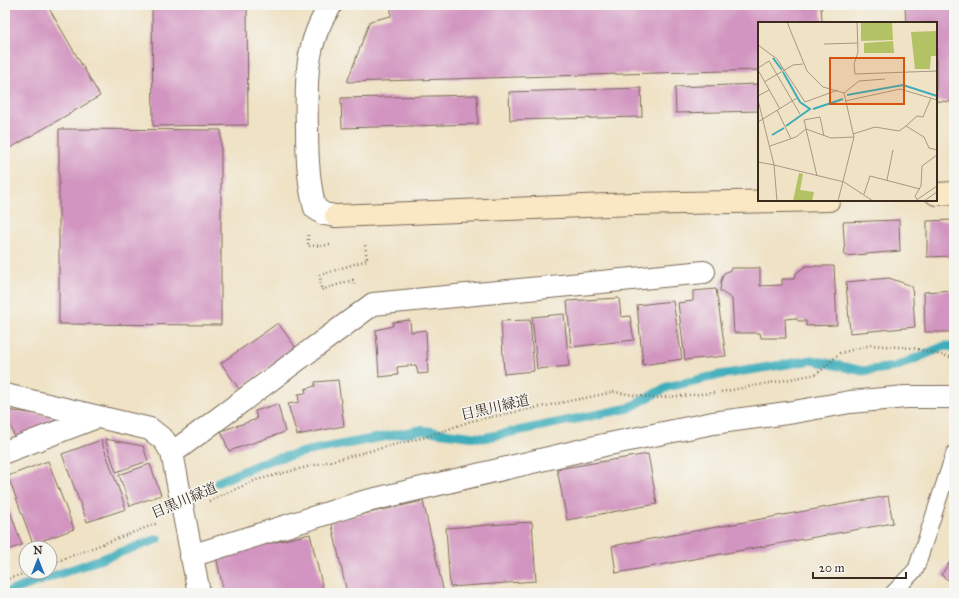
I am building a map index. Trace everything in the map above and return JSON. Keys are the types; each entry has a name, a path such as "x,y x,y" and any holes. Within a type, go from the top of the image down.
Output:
{"street":[{"path":"331,5 321,19 312,47 306,75 307,146 311,194 315,208 324,214 336,216 633,204 780,201"},
{"path":"937,194 954,193"},
{"path":"172,453 373,304 704,272"},
{"path":"5,395 150,429 164,440 172,453 199,593"},
{"path":"191,556 363,502 620,442 713,423 794,412 850,402 906,397 954,397"},
{"path":"5,452 97,417"}],"lane":[{"path":"893,593 916,569 954,453"}],"path":[{"path":"315,208 308,227 308,246 337,245"},
{"path":"355,286 353,280 321,290 320,275 367,260 366,244 358,244"},
{"name":"目黒川緑道","path":"58,561 183,513 256,480 429,436 471,421 614,392 654,398 718,393 817,374 840,353 871,346 913,348 948,358 954,358"},
{"path":"5,580 18,576"}],"building":[{"path":"5,5 47,5 100,96 5,151"},
{"path":"152,5 247,5 248,125 153,126"},
{"path":"391,5 821,5 822,22 758,22 758,70 347,82 370,21 391,16"},
{"path":"905,5 954,5 954,102 937,101 937,22 906,22"},
{"path":"758,84 758,111 676,113 675,87"},
{"path":"641,88 642,117 510,120 509,92"},
{"path":"477,95 478,124 342,128 341,98"},
{"path":"59,129 221,130 221,325 59,324"},
{"path":"899,220 900,251 845,256 843,222"},
{"path":"954,220 954,256 927,257 927,221"},
{"path":"806,266 834,266 837,325 806,326 806,321 798,321 796,318 785,319 786,338 761,338 760,333 734,333 732,299 720,291 724,273 731,268 760,268 760,286 782,285 782,279 794,279 796,273"},
{"path":"889,278 912,286 915,327 850,333 846,282"},
{"path":"716,289 726,356 685,360 678,303 693,301 693,291"},
{"path":"953,290 954,332 925,332 924,292"},
{"path":"619,298 621,317 630,316 634,340 571,347 567,301"},
{"path":"673,301 682,359 643,365 637,305"},
{"path":"564,314 569,366 537,369 532,317"},
{"path":"410,320 411,332 426,330 428,373 418,374 416,365 397,367 398,375 379,377 376,330 393,326 393,322"},
{"path":"530,320 534,371 504,374 501,321"},
{"path":"278,323 296,348 239,389 221,363"},
{"path":"338,380 344,426 297,435 288,404 299,402 298,394 306,393 305,389 315,386 315,382"},
{"path":"278,404 285,432 229,451 221,431 257,419 255,411"},
{"path":"5,410 49,415 59,424 15,438"},
{"path":"105,439 143,446 148,461 116,472"},
{"path":"101,440 126,509 87,522 62,454"},
{"path":"648,454 657,504 567,520 557,469"},
{"path":"48,461 74,529 44,540 32,540 8,476"},
{"path":"150,464 161,495 130,506 119,475"},
{"path":"888,496 893,523 616,573 612,546"},
{"path":"5,497 20,540 18,540 18,546 5,551"},
{"path":"423,501 444,593 347,593 331,521"},
{"path":"532,522 536,581 450,587 446,528"},
{"path":"310,534 324,593 224,593 216,556"},
{"path":"952,559 954,560 954,584 941,575"}],"waterway":[{"path":"218,482 267,461 308,451 420,430 483,438 629,408 667,387 719,375 812,360 863,371 895,367 945,346 954,347"},
{"path":"5,593 158,539"}]}
